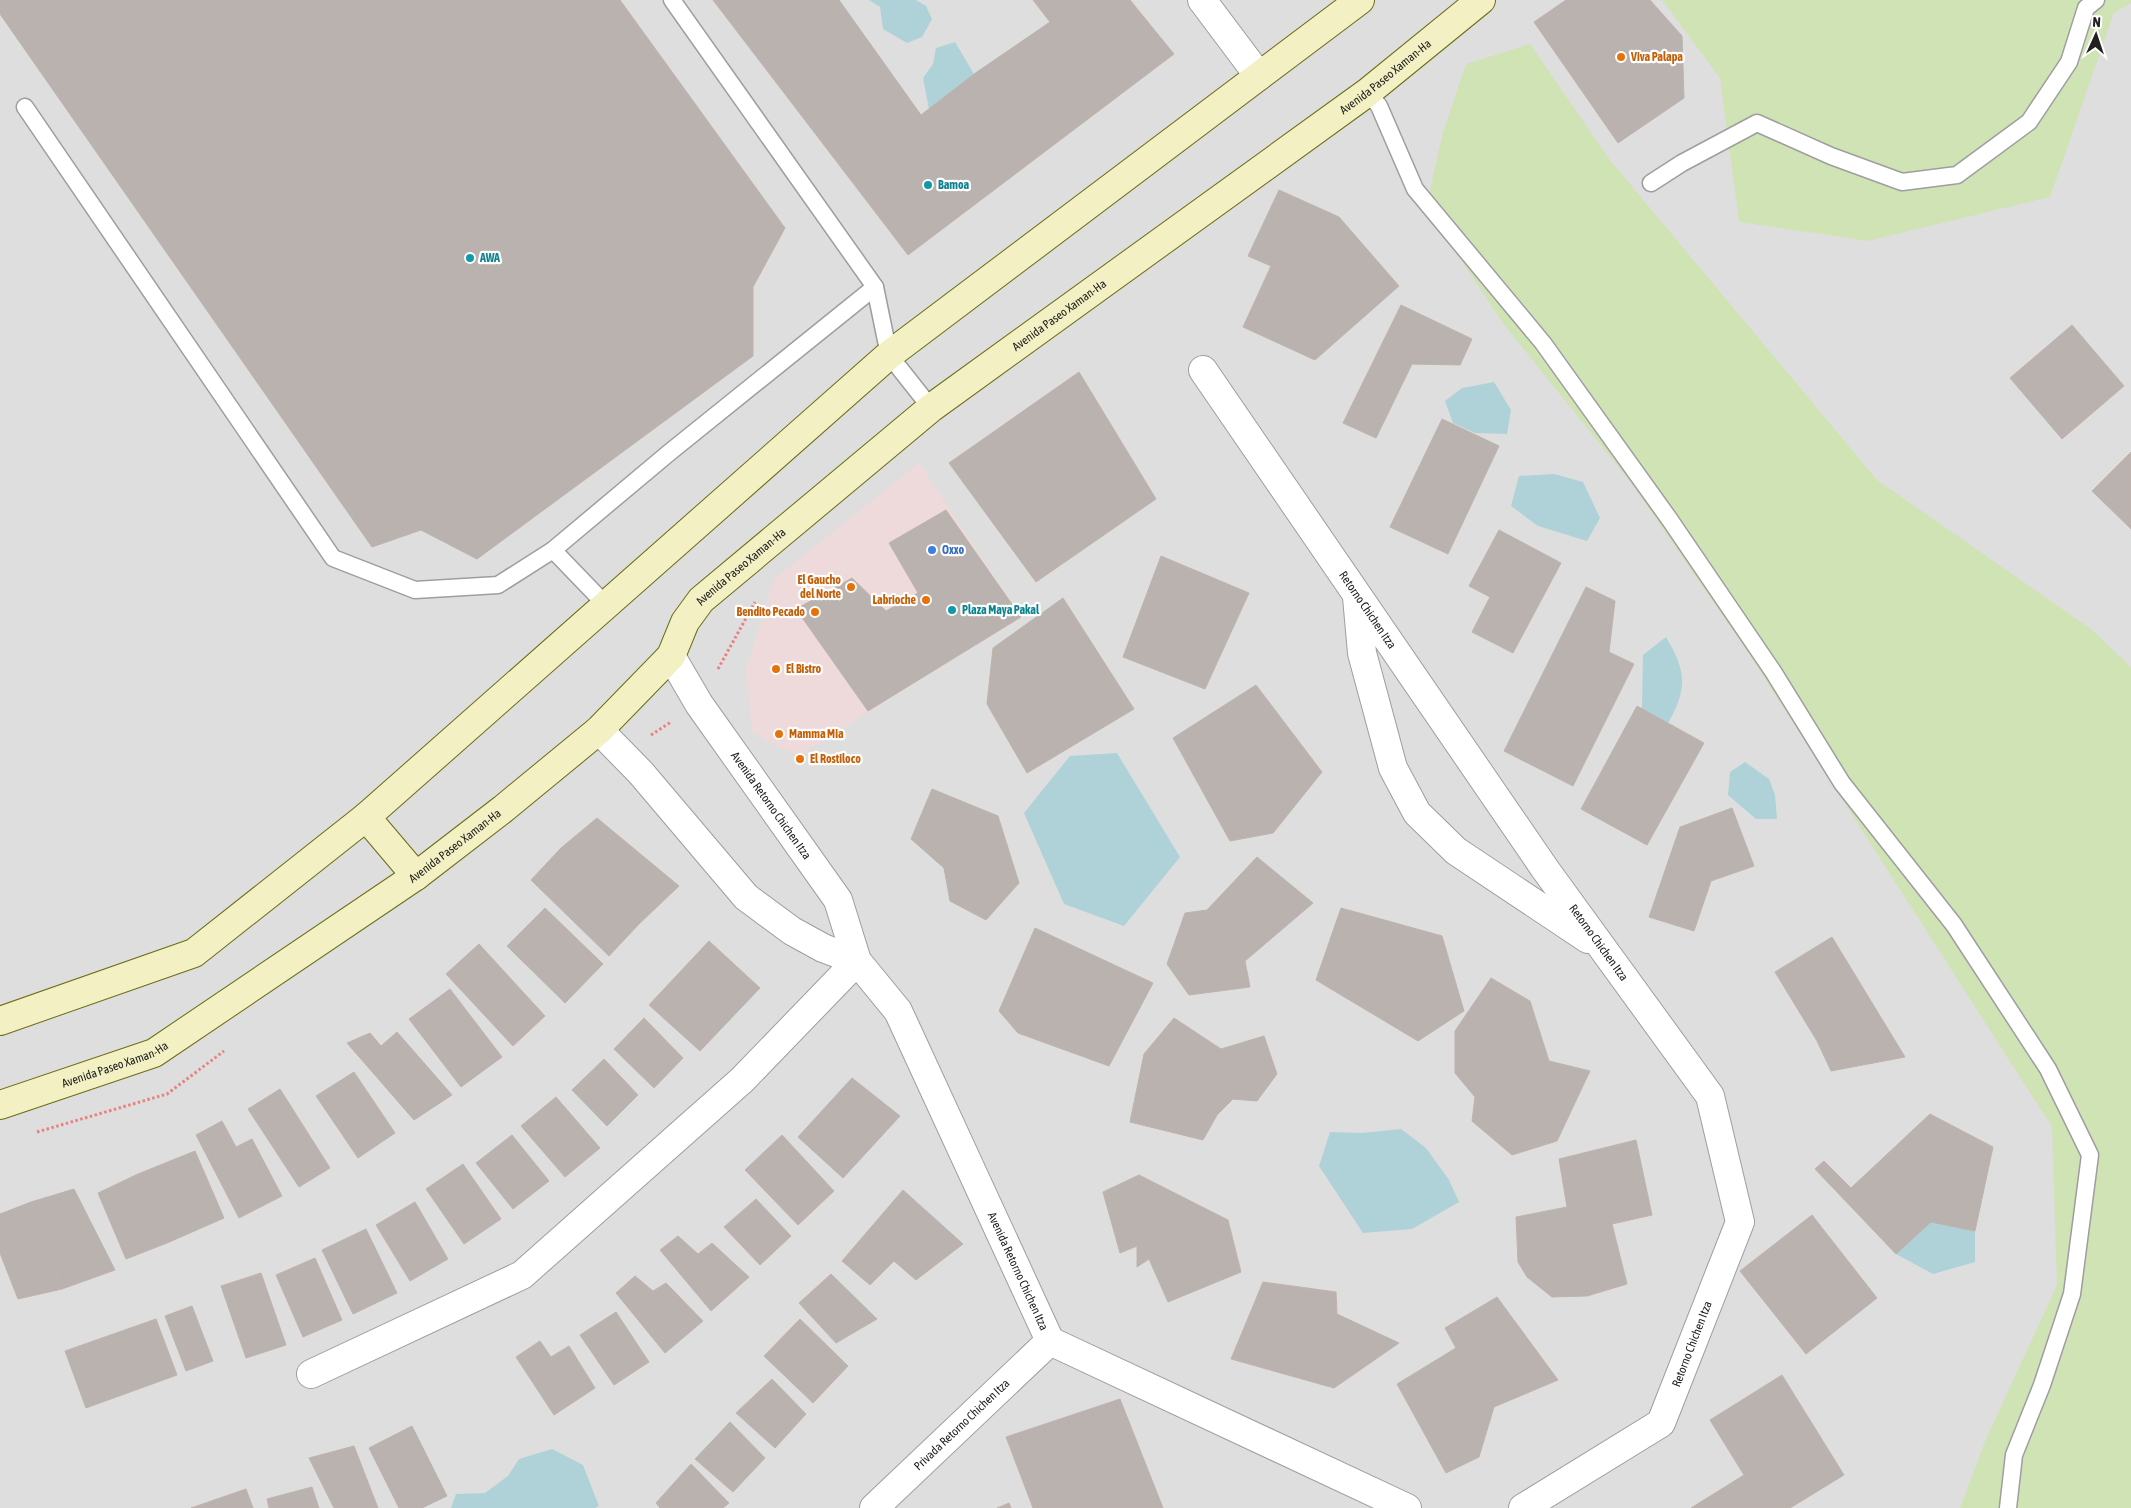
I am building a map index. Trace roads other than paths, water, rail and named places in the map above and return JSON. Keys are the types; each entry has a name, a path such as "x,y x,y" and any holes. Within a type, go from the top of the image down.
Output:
{"main road":[{"path":"0,1021 194,953 366,817 889,355 1360,0"},
{"name":"Avenida Paseo Xaman-Ha","path":"0,1105 154,1053 416,876 503,809 599,730 671,656 685,622 701,600 931,408 1368,92 1481,0"},
{"path":"366,817 416,876"}],"street":[{"path":"1202,0 1259,76"},
{"name":"Retorno Chichen Itza","path":"1203,370 1602,948 1710,1096 1740,1222 1662,1422 1523,1508"},
{"path":"1357,595 1362,653 1393,768 1417,813 1456,851 1602,948"},
{"name":"Avenida Retorno Chichen Itza","path":"671,656 699,704 838,900 857,961 898,1011 1050,1341 1407,1508"},
{"name":"Avenida Retorno Chichen Itza","path":"599,730 641,773 746,897 792,931 823,948 857,961"},
{"path":"311,1374 522,1275 742,1080 857,961"},
{"name":"Privada Retorno Chichen Itza","path":"874,1508 1050,1341"}],"lane":[{"path":"672,0 875,287 889,355 931,408"},
{"path":"1651,184 1682,163 1757,123 1831,156 1902,182 1957,175 2028,122 2069,62 2086,8 2096,0"},
{"path":"1368,92 1379,106 1416,190 1543,344 1670,520 1774,673 1842,783 1954,925 2048,1069 2090,1155 2072,1294 2042,1385 2014,1455 2008,1508"},
{"path":"25,107 333,558 415,590 498,584 553,550 670,452 875,287"},
{"path":"553,550 606,605"}],"water":[{"path":"869,0 916,0 926,6 932,19 922,37 907,43 883,29 880,7"},
{"path":"955,42 974,74 929,109 923,78 933,64 936,48"},
{"path":"1494,382 1511,410 1507,434 1475,433 1453,423 1445,401 1462,388"},
{"path":"1554,474 1583,482 1600,518 1587,541 1538,526 1511,506 1519,476"},
{"path":"1666,637 1678,660 1682,680 1679,700 1668,723 1642,709 1643,655"},
{"path":"1117,753 1180,857 1124,926 1064,904 1024,813 1070,756"},
{"path":"1745,762 1769,779 1775,795 1777,819 1756,819 1728,795 1730,772"},
{"path":"1401,1129 1426,1148 1449,1180 1459,1202 1412,1229 1363,1233 1319,1166 1330,1132 1362,1133"},
{"path":"1931,1222 1975,1231 1975,1262 1933,1274 1896,1254"},
{"path":"552,1449 583,1465 599,1506 595,1508 451,1508 456,1494 485,1493 508,1476 519,1459"}],"place":[{"name":"Viva Palapa","path":"1621,57"},
{"name":"Bamoa","path":"928,185"},
{"name":"AWA","path":"470,258"},
{"name":"Oxxo","path":"932,550"},
{"name":"El Gaucho del Norte","path":"851,587"},
{"name":"Labrioche","path":"926,600"},
{"name":"Plaza Maya Pakal","path":"952,610"},
{"name":"Bendito Pecado","path":"815,612"},
{"name":"El Bistro","path":"776,669"},
{"name":"Mamma Mia","path":"779,734"},
{"name":"El Rostiloco","path":"800,759"}]}
